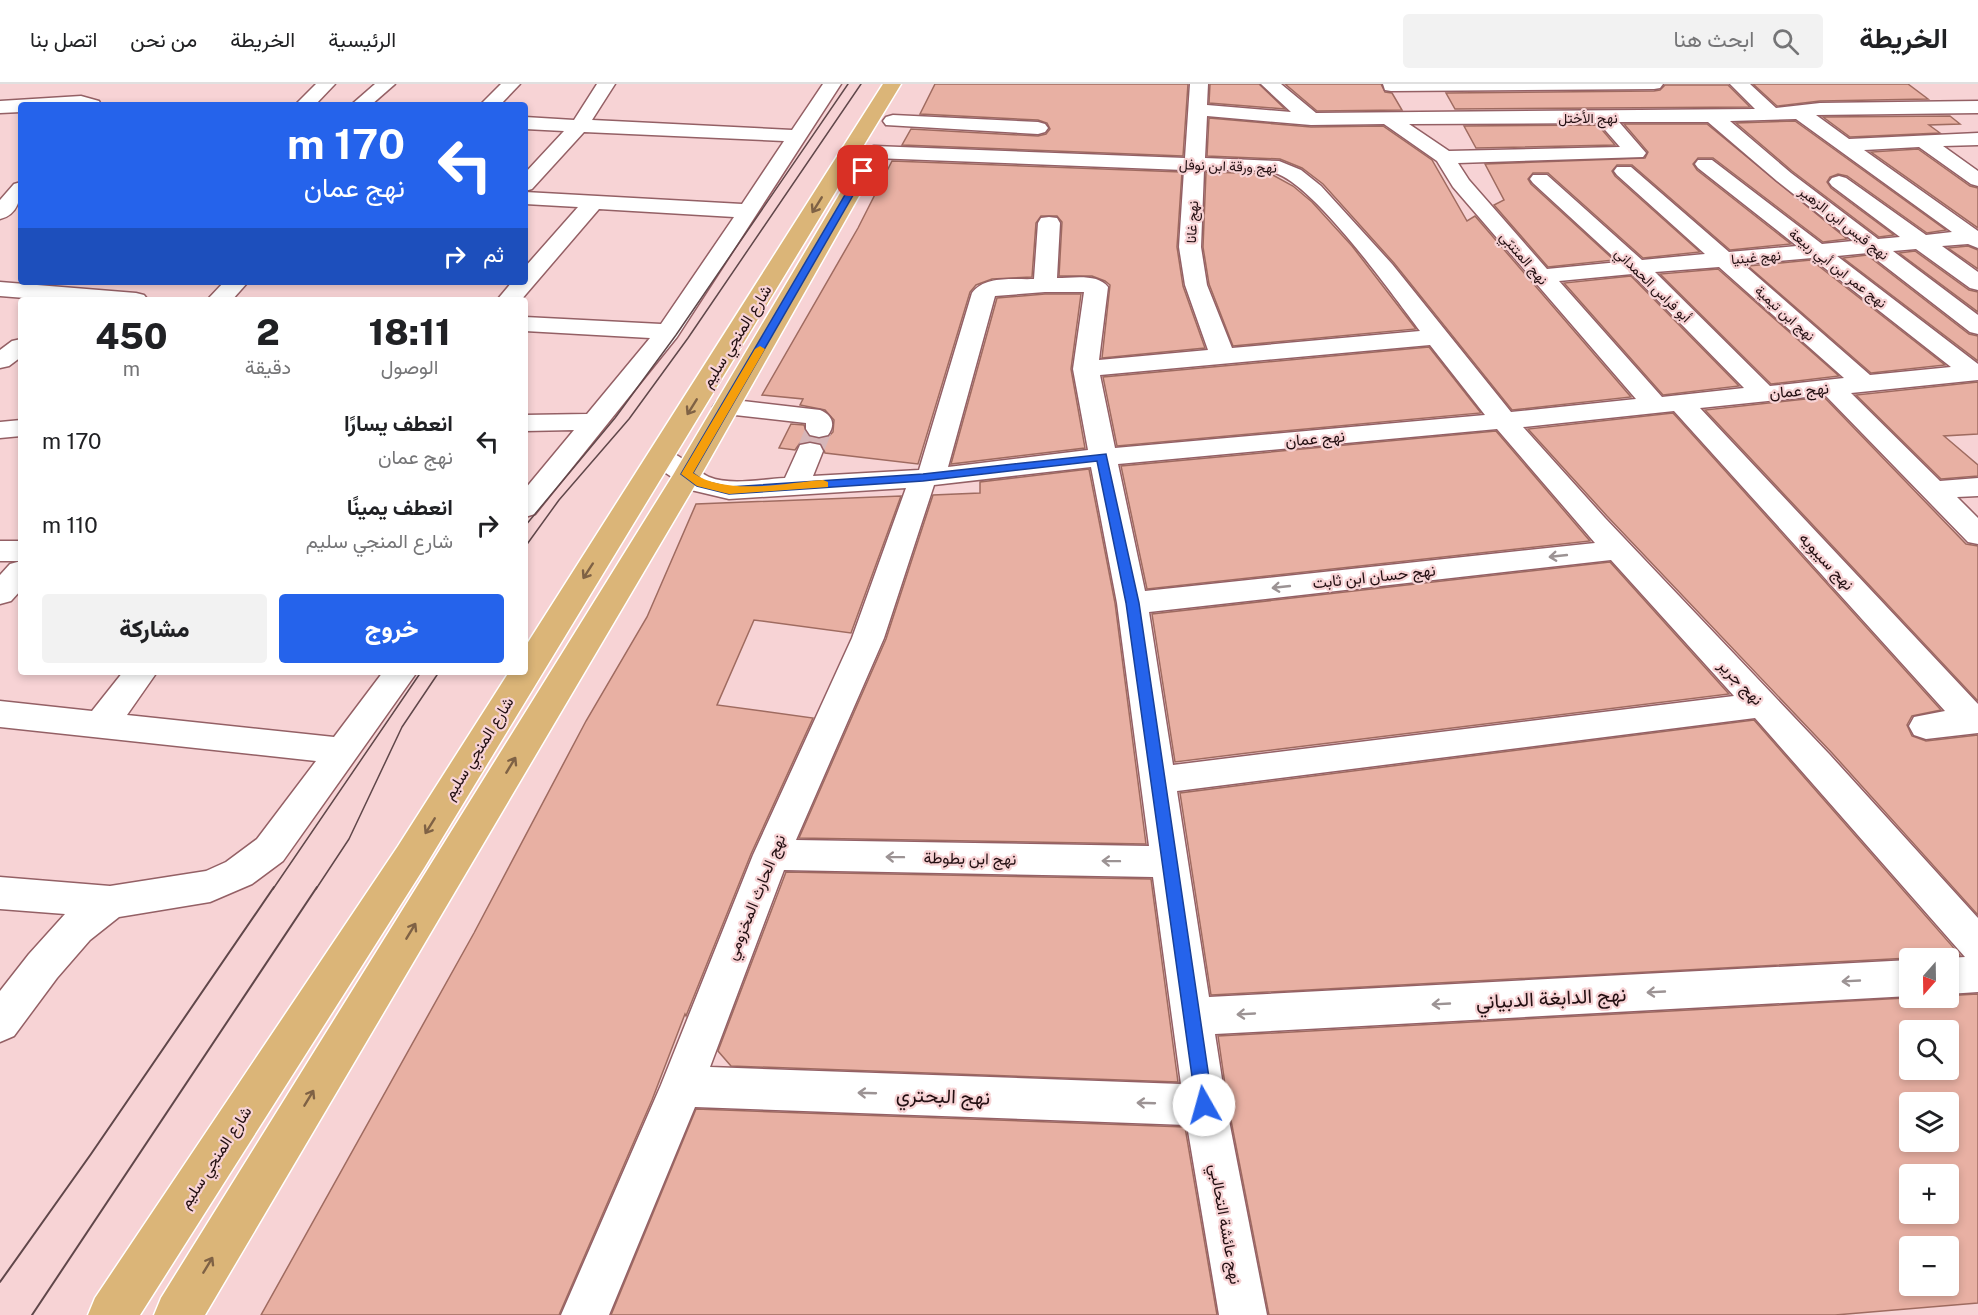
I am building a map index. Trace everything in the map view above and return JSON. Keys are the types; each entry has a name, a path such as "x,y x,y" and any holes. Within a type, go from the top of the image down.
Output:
{"main road":[{"name":"شارع المنجي سليم","path":"178,1315 674,466 892,84"},
{"name":"شارع المنجي سليم","path":"112,1315 411,857 674,466 726,407 915,84"}],"street":[{"path":"307,102 326,84"},
{"path":"364,102 386,84"},
{"path":"492,102 511,84"},
{"path":"528,182 579,126 606,84"},
{"path":"528,504 668,332 832,84"},
{"name":"نهج غانا","path":"1199,84 1190,247 1196,285 1222,355"},
{"path":"1270,84 1311,119"},
{"path":"1391,86 1654,84"},
{"path":"1739,84 1771,114"},
{"path":"0,107 18,106"},
{"name":"نهج الأختل","path":"1198,110 1311,119 1389,119 1713,116 1800,113 1820,109 1978,107"},
{"path":"1943,108 1978,132"},
{"path":"1800,113 1975,239"},
{"name":"نهج قيس ابن الزهير","path":"1713,116 1784,177 1978,327"},
{"path":"1445,157 1635,153 1605,118"},
{"name":"نهج المتنبّي","path":"1389,119 1445,157 1460,183 1540,276 1668,404"},
{"path":"893,121 1038,128"},
{"path":"528,123 796,136"},
{"path":"1845,145 1978,139"},
{"path":"1923,141 1978,180"},
{"name":"نهج ورقة ابن نوفل","path":"874,152 1289,169 1354,234 1397,285 1502,421"},
{"name":"نهج عمر ابن أبي ربيعة","path":"1705,164 1975,372"},
{"name":"نهج ابن تيمية","path":"1624,171 1865,384"},
{"path":"0,177 18,177"},
{"name":"أبو فراس الحمداني","path":"1540,179 1636,267 1763,393"},
{"path":"1839,182 1924,241 1978,283"},
{"path":"0,213 18,192"},
{"path":"528,198 593,204 747,211"},
{"path":"528,278 593,204"},
{"path":"1045,285 1048,223"},
{"name":"نهج غينيا","path":"1540,276 1924,241 1975,239"},
{"path":"87,297 103,285"},
{"path":"222,297 234,285"},
{"path":"512,297 522,285"},
{"name":"نهج عائشة التحالبي","path":"1045,285 1092,285 1096,287 1086,369 1132,603 1204,1105 1243,1315"},
{"name":"نهج الحارث المخزومي","path":"585,1315 682,1086 771,855 868,638 927,477 984,293 991,288 1045,285"},
{"path":"0,289 76,297"},
{"path":"528,324 668,332"},
{"path":"1086,369 1436,337"},
{"path":"0,361 18,348"},
{"name":"نهج عمان","path":"674,466 701,484 729,490 927,477 1102,457 1502,421 1975,372"},
{"path":"1832,388 1978,535"},
{"name":"نهج سيبويه","path":"1668,404 1975,720"},
{"path":"726,407 811,416 819,419 815,440 795,486"},
{"name":"نهج جرير","path":"1502,421 1616,550 1763,705 1875,828 1978,945"},
{"path":"528,423 595,422"},
{"path":"1933,490 1978,487"},
{"path":"0,550 18,551"},
{"name":"نهج حسان ابن ثابت","path":"1132,603 1616,550"},
{"path":"0,594 18,574"},
{"path":"101,724 139,675"},
{"path":"0,892 110,902 210,886 239,873 270,850 399,675"},
{"path":"1159,780 1763,705"},
{"path":"0,714 344,751"},
{"path":"1926,726 1975,720"},
{"name":"نهج ابن بطوطة","path":"771,855 1169,862"},
{"path":"0,1023 43,966 76,928 110,902"},
{"path":"1959,975 1978,974"},
{"name":"نهج الدابغة الدبياني","path":"1193,1017 1899,979"},
{"name":"نهج البحتري","path":"682,1086 1204,1105"}],"building":[{"path":"935,84 1188,84 1183,156 902,145 911,129 1038,136 1046,134 1050,129 1047,123 1038,120 920,114"},
{"path":"1210,84 1259,84 1285,109 1209,103"},
{"path":"1285,84 1381,84 1385,92 1392,93 1402,110 1317,111"},
{"path":"1753,84 1908,84 1928,99 1820,101 1777,106"},
{"path":"1665,85 1728,85 1750,107 1455,109 1446,93 1654,91 1660,90"},
{"path":"1950,116 1960,124 1929,125 1940,133 1850,137 1823,117"},
{"path":"1209,118 1311,127 1383,126 1432,160 1467,221 1475,216 1631,397 1512,410 1394,263 1323,184 1302,168 1280,159 1207,156"},
{"path":"1795,121 1946,230 1927,233 1847,176 1838,174 1830,177 1827,182 1831,188 1894,235 1879,237 1792,171 1736,123"},
{"path":"1624,124 1707,124 1847,239 1823,242 1713,158 1698,158 1693,164 1697,170 1791,244 1730,250 1632,165 1617,165 1612,171 1615,176 1700,252 1643,258 1548,173 1533,173 1528,179 1531,184 1614,260 1548,267 1494,205 1504,200 1485,164 1645,158 1648,152"},
{"path":"1598,125 1615,145 1476,148 1464,126"},
{"path":"1918,149 1970,186 1978,188 1978,228 1871,152"},
{"path":"892,161 1182,172 1177,247 1183,286 1205,348 1102,358 1110,285 1092,276 1059,276 1062,222 1057,216 1041,216 1036,223 1032,277 992,279 976,285 970,292 918,464 825,453 822,444 810,441 800,443 795,450 779,448 791,424 804,425 808,436 819,439 828,437 833,432 834,420 825,410 800,405 803,399 762,395 858,228"},
{"path":"1206,172 1271,174 1293,186 1312,202 1352,246 1416,329 1233,346 1209,284 1203,247"},
{"path":"1968,246 1978,250 1978,269 1948,248"},
{"path":"1915,251 1969,290 1978,292 1978,312 1899,253"},
{"path":"1867,255 1969,334 1978,336 1978,361 1843,258"},
{"path":"1811,260 1945,365 1871,373 1748,266"},
{"path":"1718,269 1839,376 1771,384 1660,274"},
{"path":"1631,276 1739,386 1663,395 1564,283"},
{"path":"1081,294 1071,369 1085,448 951,464 997,298"},
{"path":"1429,347 1481,413 1117,446 1103,377"},
{"path":"1978,382 1978,434 1944,436 1978,465 1978,476 1941,479 1856,395"},
{"path":"1824,397 1966,544 1978,546 1978,701 1705,410"},
{"path":"1673,413 1941,710 1912,716 1907,725 1912,736 1926,741 1978,735 1978,915 1832,753 1607,516 1528,429"},
{"path":"1496,431 1590,541 1147,589 1121,466"},
{"path":"1089,469 1115,603 1146,844 799,838 886,639 933,495 980,493 980,482"},
{"path":"901,496 851,633 754,620 717,705 813,718 751,854 652,1100 559,1315 261,1315 474,933 586,721 647,617 696,504"},
{"path":"1610,562 1729,694 1175,762 1152,614"},
{"path":"1754,720 1954,948 1899,948 1899,959 1211,995 1180,793"},
{"path":"786,872 1151,879 1178,1082 731,1066 718,1051"},
{"path":"1978,994 1978,1303 1835,1315 1269,1315 1228,1105 1218,1036 1899,998 1899,1008 1959,1008 1959,995"},
{"path":"696,1109 1185,1127 1217,1315 611,1315"}],"tunnel":[{"path":"810,451 819,429"}],"tram line":[{"path":"528,522 615,418 676,335 848,84"},
{"path":"528,543 559,500 629,419 688,338 861,84"},
{"path":"273,889 419,675"},
{"path":"316,889 349,839 402,727 437,675"},
{"path":"0,1282 91,1154 274,887"},
{"path":"32,1315 317,887"}],"slow traffic":[{"path":"760,349 687,474 701,484 729,490 823,484"}],"route":[{"path":"863,171 687,474 701,484 729,490 923,478 1102,457 1132,603 1204,1105"}]}
